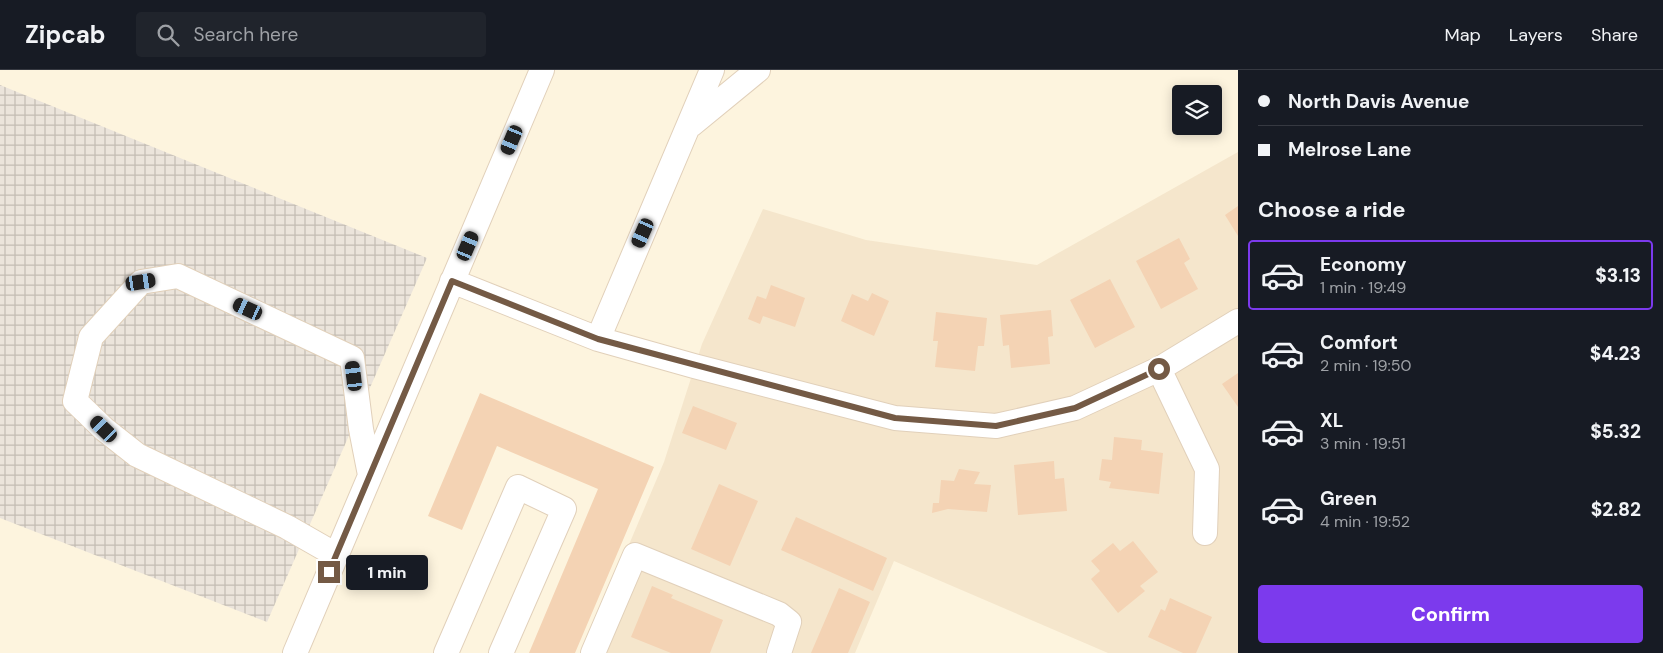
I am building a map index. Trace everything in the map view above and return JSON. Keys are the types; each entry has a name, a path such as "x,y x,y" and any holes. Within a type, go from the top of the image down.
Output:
{"street":[{"path":"295,653 542,70"},
{"path":"598,339 712,70"},
{"path":"688,128 758,70"},
{"path":"336,555 287,527 137,456 104,429 75,401 91,337 141,282 178,276 352,358 361,429 370,475"},
{"path":"452,281 598,339 895,418 996,426 1075,408 1159,369 1238,322"},
{"path":"1159,369 1208,469 1205,533"},
{"path":"446,653 518,487 564,509 501,653"},
{"path":"593,653 636,554 779,614 789,622 779,653"}],"shaded area":[{"path":"0,85 427,258 267,622 0,518"},
{"path":"1238,152 1238,653 1108,653 894,561 855,653 583,653 664,462 702,344 763,209 866,240 1037,265"}],"building":[{"path":"1238,206 1238,236 1225,215"},
{"path":"1179,238 1190,259 1184,263 1198,289 1161,309 1136,261"},
{"path":"1110,279 1135,327 1095,348 1070,300"},
{"path":"771,285 805,298 795,327 763,316 760,324 748,319 757,296 766,299"},
{"path":"872,293 889,301 874,336 841,321 852,294 868,301"},
{"path":"1051,310 1053,336 1048,337 1050,364 1011,368 1009,345 1003,346 1000,315"},
{"path":"936,312 987,318 984,346 978,346 975,371 935,367 938,341 933,341"},
{"path":"1238,373 1238,407 1222,384"},
{"path":"480,393 654,467 575,653 529,653 598,489 497,446 462,530 428,516"},
{"path":"693,406 737,423 726,450 682,433"},
{"path":"1114,437 1142,440 1141,450 1163,453 1159,494 1109,488 1111,482 1099,480 1102,459 1112,460"},
{"path":"1054,461 1055,479 1064,478 1067,511 1018,515 1014,465"},
{"path":"959,469 980,472 974,484 991,485 987,512 948,509 932,513 933,503 939,503 941,480 954,481"},
{"path":"719,484 758,501 730,566 691,549"},
{"path":"796,517 887,558 873,591 781,550"},
{"path":"1133,541 1158,572 1140,586 1145,591 1118,613 1091,579 1100,571 1091,561 1113,543 1120,551"},
{"path":"652,586 673,595 671,598 723,620 710,653 671,653 631,637"},
{"path":"839,588 870,602 848,653 811,653"},
{"path":"1170,598 1212,617 1196,653 1183,653 1148,637 1161,609 1165,611"}],"route":[{"path":"329,572 452,281 598,339 895,418 996,426 1075,408 1159,369"}]}
